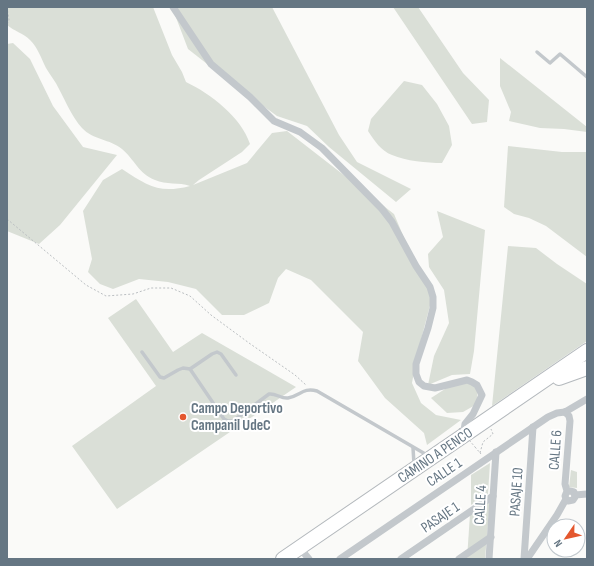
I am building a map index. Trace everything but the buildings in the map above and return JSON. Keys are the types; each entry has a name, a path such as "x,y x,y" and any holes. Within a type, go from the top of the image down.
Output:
{"highway":[{"name":"CAMINO A PENCO","path":"283,559 431,458 461,432 587,351"},
{"name":"CAMINO A PENCO","path":"303,557 490,425 587,359"},
{"path":"559,378 587,368"}],"street":[{"path":"172,7 211,64 250,97 274,120 300,132 322,148 382,209 392,222 416,266 430,287 433,297 433,308 430,320 416,364 416,374 418,379 424,386 431,388 467,380 475,383 482,393 473,414 461,432"},
{"name":"CALLE 1","path":"340,559 551,415 565,412 587,399"},
{"name":"CALLE 6","path":"565,412 569,416 570,421 566,499"},
{"name":"PASAJE 10","path":"526,559 533,427"},
{"name":"CALLE 4","path":"489,559 496,452"},
{"name":"CALLE 6","path":"567,491 572,491 575,495"},
{"path":"526,559 557,515 566,499 572,501 575,495 587,494"},
{"name":"PASAJE 1","path":"401,559 493,496"},
{"path":"459,559 491,537"}],"lane":[{"path":"537,52 550,63 560,54 587,77"},
{"path":"142,352 160,377 164,378 183,368 190,369 216,352 221,354 236,374"},
{"path":"190,369 224,419 228,421 234,421 270,394 274,393 286,398 303,391 317,391 431,458"},
{"path":"414,448 415,469"}],"path":[{"path":"7,7 9,20 7,24"},
{"path":"7,219 86,284 106,296 133,294 151,288 171,288 190,296 211,315 249,344 295,375 311,390"},
{"path":"461,432 480,453 483,442 493,434 490,425"}],"shaded area":[{"path":"7,7 153,7 172,55 186,82 196,87 224,107 240,125 250,144 242,152 193,185 247,163 272,133 287,131 394,214 413,259 433,294 417,355 412,383 421,403 436,415 461,420 427,445 424,433 385,398 358,361 363,332 311,280 286,269 278,278 269,303 244,315 222,315 196,289 168,282 139,279 113,289 100,284 88,272 92,259 83,211 103,180 122,169 147,184 162,189 190,186 164,182 149,177 122,149 86,132 78,124 72,114 35,46 30,40 7,25"},
{"path":"172,7 272,7 339,135 357,162 411,189 396,202 329,147 307,126 277,116 230,82 188,49"},
{"path":"393,7 418,7 463,73 489,100 487,122 472,124"},
{"path":"13,43 30,59 53,106 83,147 117,155 60,225 39,244 7,231 7,44"},
{"path":"500,58 587,127 587,132 540,128 509,121 511,112 500,86"},
{"path":"404,81 422,85 437,104 449,126 452,145 442,163 430,163 404,159 392,155 381,148 368,131 371,119"},
{"path":"508,146 562,152 587,152 587,257 546,226 529,218 514,214 504,207"},
{"path":"437,211 485,230 474,351 470,374 452,375 428,385 434,356 449,323 444,290 429,267 428,254 443,237"},
{"path":"508,246 536,248 587,284 587,341 492,406"},
{"name":"Campo Deportivo Campanil UdeC","path":"136,299 173,352 202,333 296,387 117,509 72,446 156,386 108,318"},
{"path":"460,382 478,384 477,404 463,412 447,413 431,398"},
{"path":"490,463 488,494 471,505 471,475"},
{"path":"571,470 577,472 577,488 569,487"},
{"path":"490,501 485,559 467,559 470,514"}],"place":[{"name":"Campo Deportivo Campanil UdeC","path":"183,417"}]}
